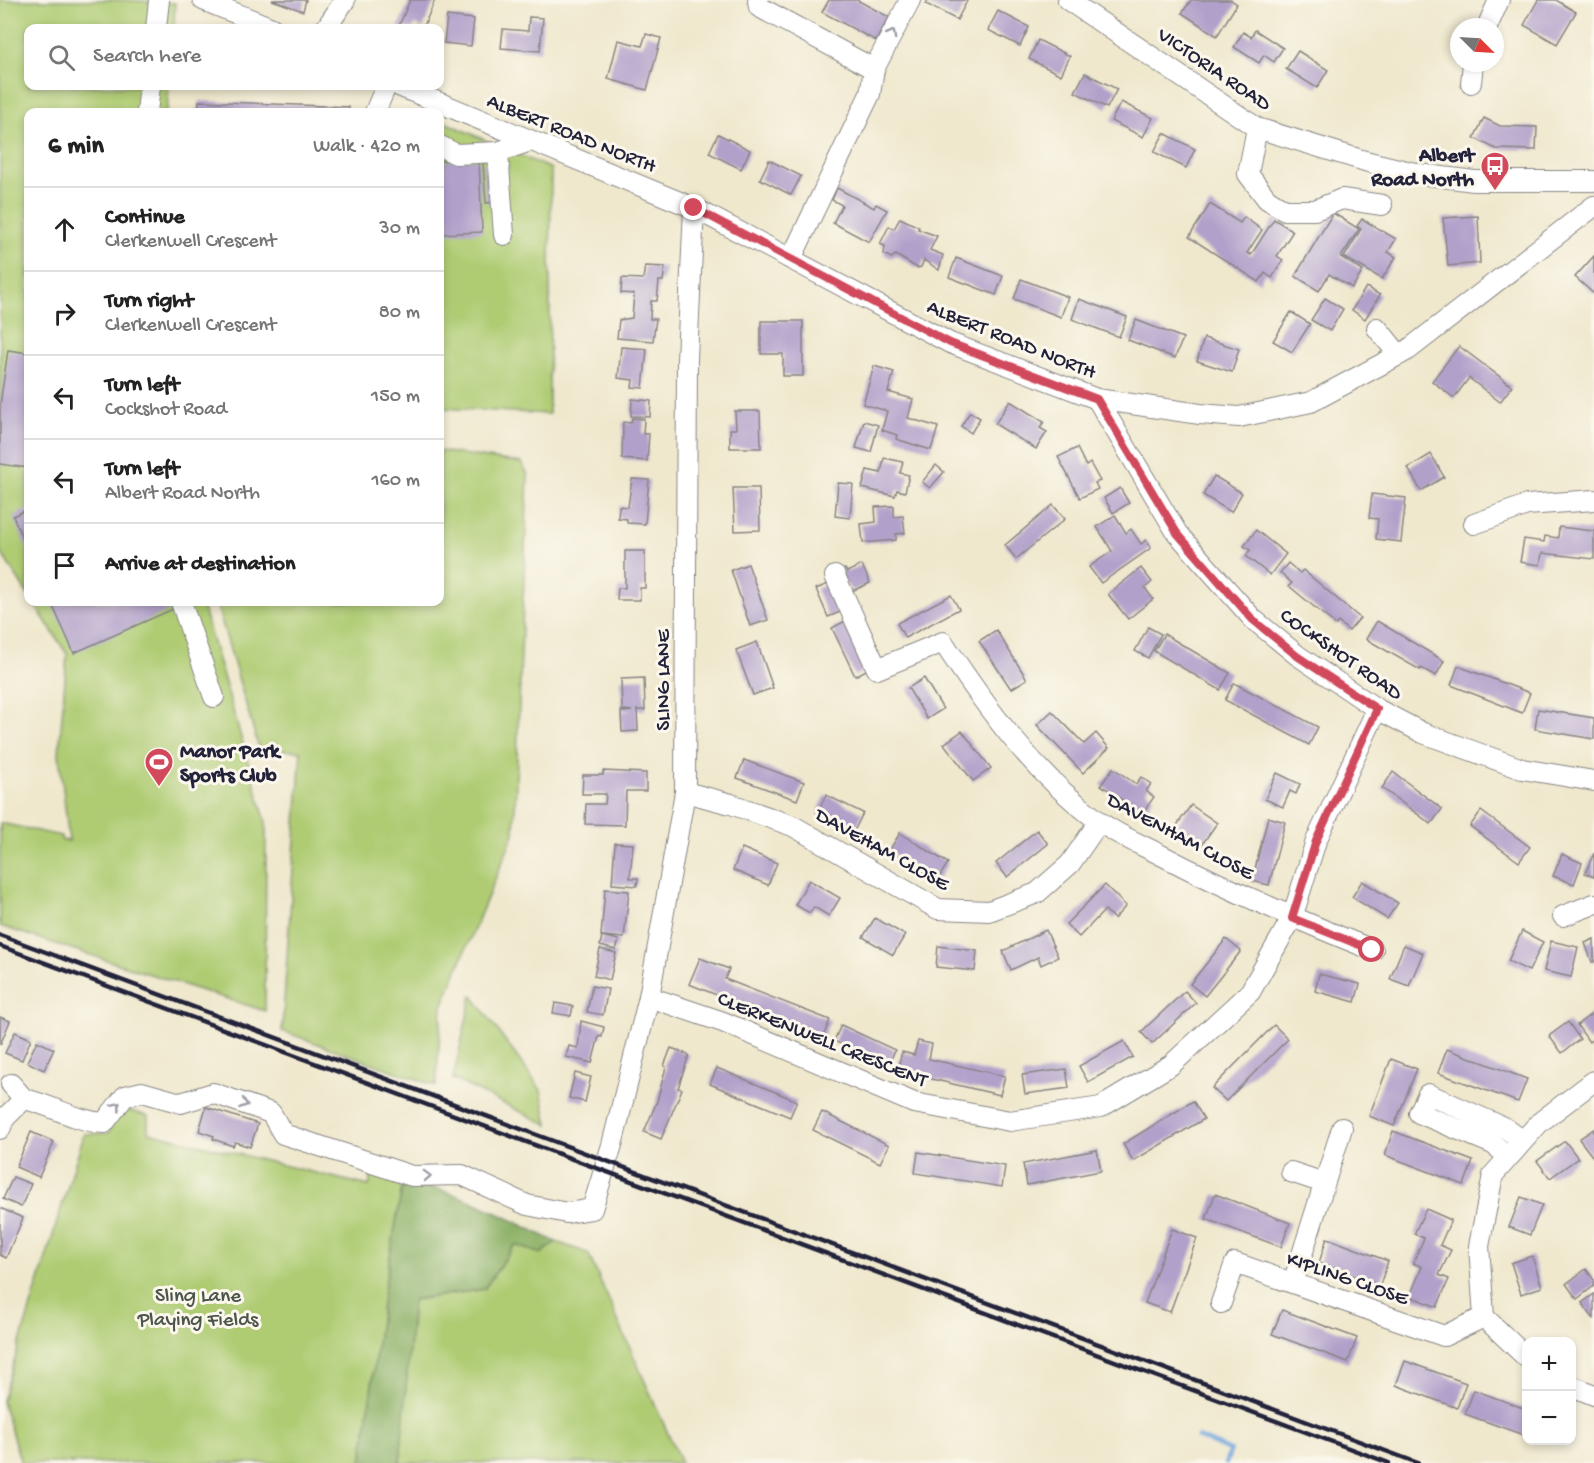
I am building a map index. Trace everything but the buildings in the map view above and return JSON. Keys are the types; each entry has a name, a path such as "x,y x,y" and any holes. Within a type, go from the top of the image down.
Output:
{"street":[{"path":"156,24 159,0"},
{"path":"329,24 345,0"},
{"path":"758,0 759,7 874,69"},
{"path":"791,260 870,94 874,69 910,0"},
{"name":"VICTORIA ROAD","path":"1068,0 1257,128 1365,161 1419,174 1474,181 1594,181"},
{"path":"1491,18 1499,0"},
{"path":"214,2 263,24"},
{"path":"1471,83 1472,72"},
{"path":"147,108 150,90"},
{"path":"377,108 384,90"},
{"name":"ALBERT ROAD NORTH","path":"405,90 433,107"},
{"name":"ALBERT ROAD NORTH","path":"444,111 530,141 694,208 950,343 1097,399 1239,417 1311,402 1399,355 1594,206"},
{"path":"1257,128 1248,174 1267,199 1285,210 1315,210 1342,200 1383,205"},
{"path":"444,148 456,154 498,152 530,141"},
{"path":"498,152 504,235"},
{"name":"SLING LANE","path":"24,1099 50,1105 83,1122 104,1123 124,1096 142,1092 181,1102 213,1093 271,1113 283,1134 412,1176 462,1175 527,1204 567,1213 592,1209 612,1145 649,997 685,792 687,358 694,208"},
{"path":"1377,328 1399,355"},
{"name":"COCKSHOT ROAD","path":"1097,399 1177,533 1253,620 1297,656 1377,709 1423,733 1522,769 1594,781"},
{"path":"1474,524 1527,505 1594,500"},
{"name":"DAVENHAM CLOSE","path":"835,576 877,669 943,642 982,702 1021,751 1099,822 1190,870 1292,918"},
{"path":"182,606 214,697"},
{"name":"CLERKENWELL CRESCENT","path":"649,997 723,1022 914,1103 1010,1120 1101,1107 1171,1065 1250,992 1292,918 1316,841 1377,709"},
{"name":"DAVEHAM CLOSE","path":"685,792 731,804 793,826 938,909 989,911 1037,893 1070,864 1099,822"},
{"path":"1563,916 1594,903"},
{"path":"1292,918 1372,950"},
{"path":"1522,1352 1484,1317 1479,1246 1493,1175 1539,1123 1594,1081"},
{"path":"0,1129 5,1118 24,1099 11,1084"},
{"path":"1508,1156 1493,1144 1419,1113 1428,1094 1505,1128 1522,1140"},
{"path":"1293,1283 1342,1128"},
{"path":"1291,1172 1324,1183"},
{"name":"KIPLING CLOSE","path":"1221,1303 1234,1263 1444,1336 1484,1317"},
{"path":"1576,1388 1594,1395"}],"green space":[{"path":"0,0 123,0 175,3 174,24 24,24 24,90 169,90 167,108 24,108 24,589 0,551"},
{"path":"444,122 551,169 549,414 444,408"},
{"path":"444,452 522,463 528,475 514,834 442,1006 436,1086 282,1031 301,751 259,749 217,606 444,606"},
{"name":"Manor Park Sports Club","path":"36,606 202,606 266,822 265,1011 0,926 0,823 61,836 61,840 69,841 59,754 67,654"},
{"path":"472,995 541,1090 548,1125 453,1079"},
{"name":"Sling Lane Playing Fields","path":"124,1109 148,1116 148,1132 369,1186 373,1169 403,1182 383,1296 362,1463 21,1463 2,1401 84,1134 109,1133 113,1120"},
{"path":"403,1182 423,1185 462,1198 501,1214 556,1242 541,1254 515,1245 484,1289 413,1300 400,1463 362,1463 383,1296"},
{"path":"556,1242 588,1253 681,1463 400,1463 413,1300 484,1289 515,1245 541,1253"}],"waterway":[{"path":"1198,1437 1230,1451 1226,1463"}],"railway":[{"path":"0,935 1418,1463"},
{"path":"0,946 1389,1463"}],"place":[{"name":"Albert Road North","path":"1495,192"},
{"name":"Manor Park Sports Club","path":"159,788"}],"route":[{"path":"694,208 950,343 1097,399 1139,473 1177,533 1253,620 1297,656 1377,709 1316,841 1292,918 1372,950"}]}
